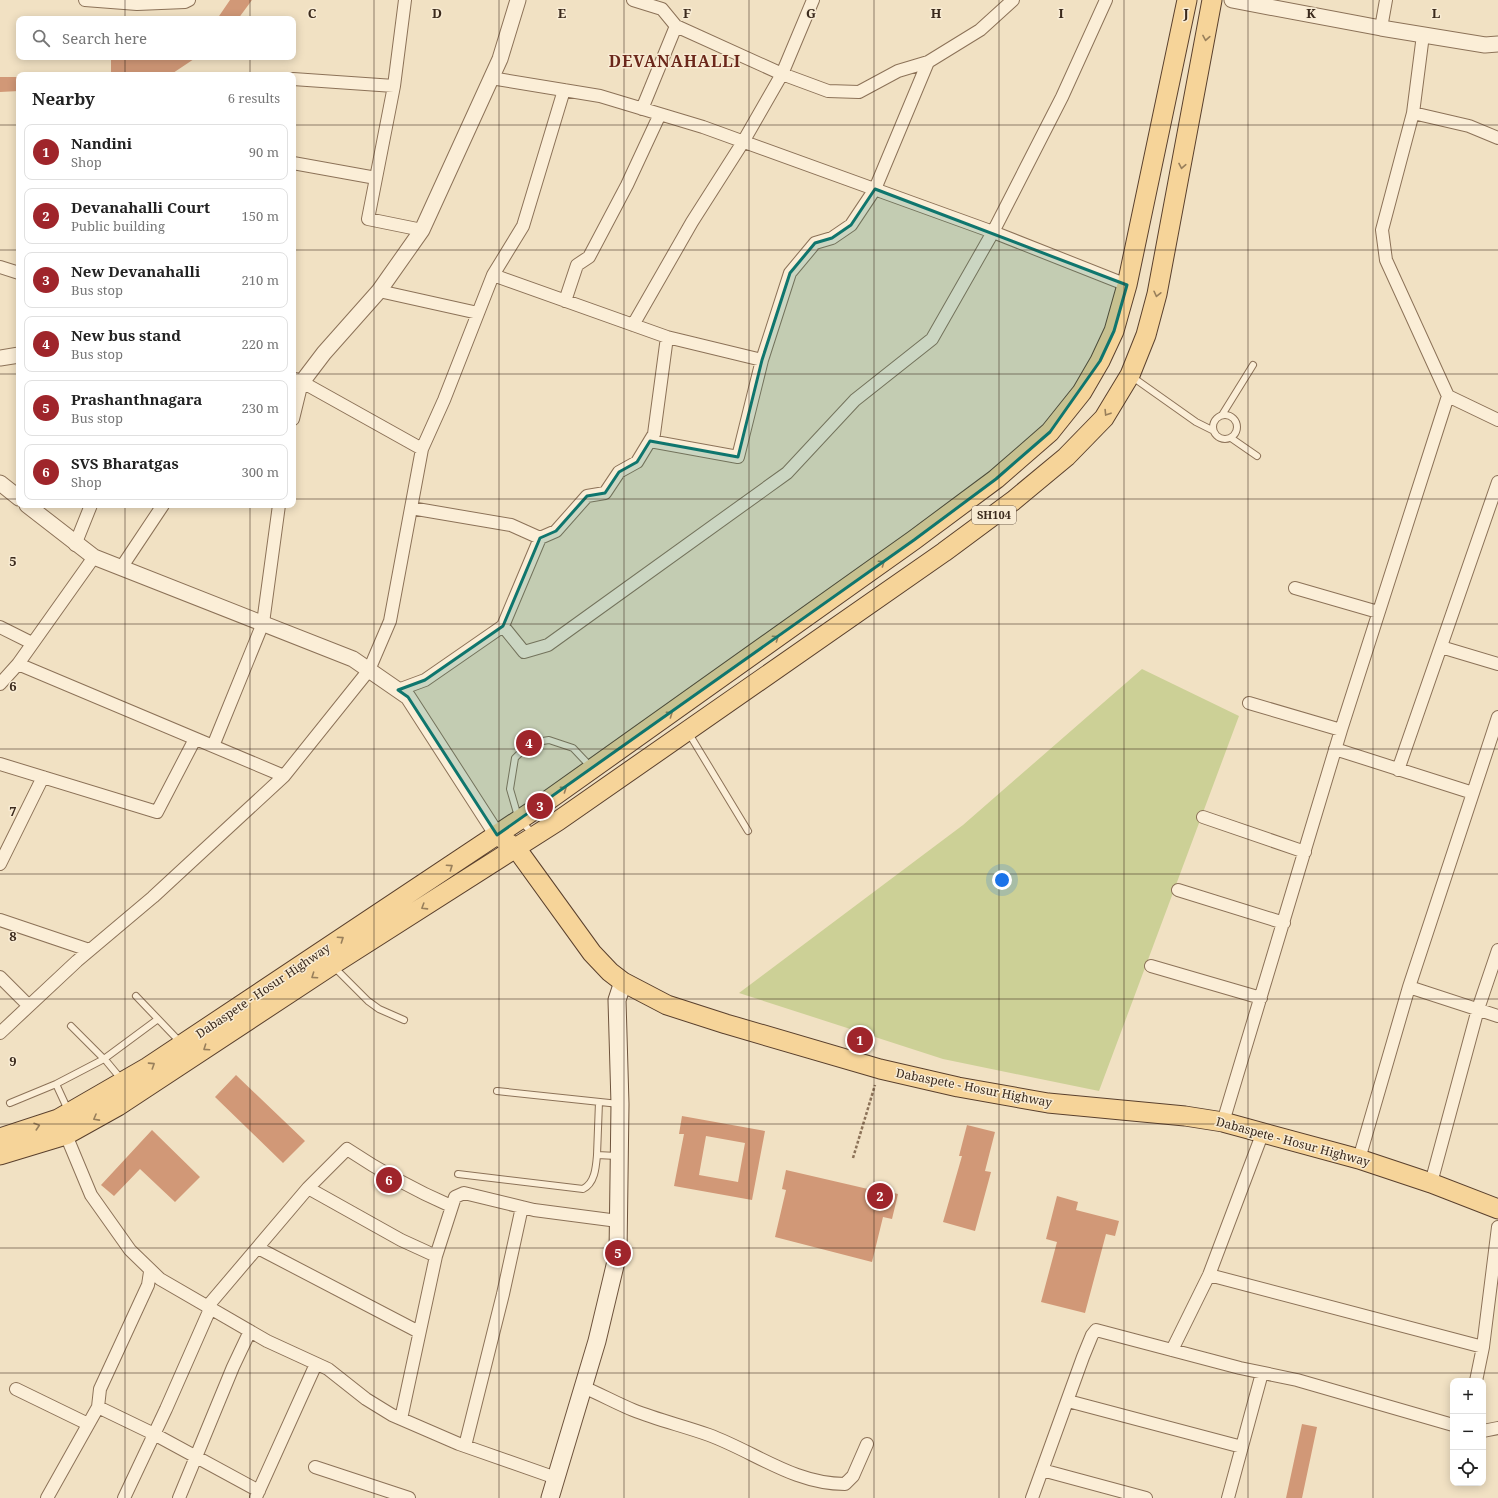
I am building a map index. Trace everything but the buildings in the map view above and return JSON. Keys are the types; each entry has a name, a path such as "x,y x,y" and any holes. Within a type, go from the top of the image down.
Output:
{"main road":[{"name":"SH104","path":"498,835 920,536 996,479 1050,432 1082,392 1100,362 1114,331 1127,285 1187,0"},
{"name":"SH104","path":"516,848 944,552 1013,500 1066,457 1104,418 1130,375 1146,335 1157,294 1212,0"},
{"name":"Dabaspete - Hosur Highway","path":"0,1155 64,1122 123,1081 182,1045 498,835 516,848 592,954 610,972 623,982 675,1007 726,1024 880,1069 958,1087 1048,1103 1185,1116 1224,1122 1359,1159 1431,1183 1498,1209"},
{"name":"Dabaspete - Hosur Highway","path":"0,1138 64,1122 118,1106 332,965 516,848"},
{"path":"550,1498 597,1341 618,1253 620,1104 617,1000 623,982"}],"street":[{"path":"84,0 137,2 185,2 189,0"},
{"path":"405,0 394,86 368,219 422,230"},
{"path":"422,449 297,381 379,291 422,230 500,59 518,0"},
{"path":"633,0 662,9 676,26 782,74 828,92 859,92 898,70 928,62 980,30 1013,0"},
{"path":"633,325 692,222 743,142 782,74 813,0"},
{"path":"503,626 524,652 548,645 787,472 855,400 932,339 993,232 1062,97 1106,0"},
{"path":"1232,0 1423,35 1484,44 1498,44"},
{"path":"1381,28 1386,0"},
{"path":"642,109 676,26"},
{"path":"1423,35 1413,113 1382,230 1386,260 1448,396 1498,420"},
{"path":"650,441 738,457 762,360 790,273 815,243 832,238 851,225 875,189 928,62"},
{"path":"491,78 600,96 660,114 743,142 993,232 1127,285"},
{"path":"296,79 394,86"},
{"path":"0,1033 28,1005 89,950 153,897 284,776 369,670 390,621 422,449 493,275 523,226 564,90"},
{"path":"1413,113 1470,126 1498,138"},
{"path":"565,301 577,265 589,257 627,185 660,114"},
{"path":"296,164 376,178"},
{"path":"0,267 16,272"},
{"path":"493,275 667,337 762,360"},
{"path":"379,291 478,313"},
{"path":"398,690 425,680 503,626 540,538 556,531 587,496 606,494 619,472 637,462 654,434 667,337"},
{"path":"0,358 16,355"},
{"path":"1224,1122 1341,730 1448,396"},
{"path":"1398,770 1498,482"},
{"path":"0,483 16,496"},
{"path":"31,508 75,545 94,557 353,659 398,690 408,697 498,835"},
{"path":"75,545 90,508"},
{"path":"121,568 161,508"},
{"path":"213,746 263,623 279,508"},
{"path":"411,508 511,525 540,538"},
{"path":"0,684 18,664 94,557"},
{"path":"1295,588 1378,612"},
{"path":"0,627 32,643"},
{"path":"1441,647 1498,664"},
{"path":"18,664 284,776"},
{"path":"1249,703 1341,730"},
{"path":"1359,1159 1409,987 1498,717"},
{"path":"0,764 157,812 195,739"},
{"path":"1336,749 1473,793"},
{"path":"0,864 43,777"},
{"path":"1203,817 1305,852"},
{"path":"1178,890 1284,924"},
{"path":"0,920 89,950"},
{"path":"1431,1183 1478,1009 1498,950"},
{"path":"1151,966 1261,998"},
{"path":"0,977 28,1005"},
{"path":"1409,987 1498,1016"},
{"path":"64,1122 91,1196 130,1250 150,1272 250,1332 328,1369 366,1399 401,1419 465,1446 556,1478"},
{"path":"1172,1350 1209,1275 1263,1132"},
{"path":"124,1498 154,1434 208,1308 308,1188 347,1148 374,1167 417,1191 451,1206"},
{"path":"308,1188 401,1240 436,1256"},
{"path":"401,1419 436,1256 455,1197 464,1193 522,1207 578,1217 618,1221"},
{"path":"465,1446 503,1294 522,1207"},
{"path":"1477,1378 1483,1347 1498,1227"},
{"path":"258,1248 419,1332"},
{"path":"47,1498 98,1407 100,1389 148,1285 150,1272"},
{"path":"1209,1275 1483,1347"},
{"path":"1032,1498 1092,1335 1096,1330 1262,1373 1297,1380 1450,1424"},
{"path":"179,1498 233,1367 250,1332"},
{"path":"98,1407 154,1434 196,1457 257,1494 316,1364"},
{"path":"1228,1498 1262,1373"},
{"path":"584,1387 633,1410 709,1435 759,1457 781,1470 808,1480 832,1484 845,1484 853,1476 866,1444"},
{"path":"16,1389 88,1424"},
{"path":"1068,1401 1242,1447"},
{"path":"1486,1430 1498,1428"},
{"path":"315,1467 409,1498"},
{"path":"1042,1470 1146,1498"}],"lane":[{"path":"1212,430 1213,423 1222,415 1253,365"},
{"path":"1130,375 1196,422 1212,430 1220,439 1231,438 1257,456"},
{"path":"1222,415 1230,416 1237,425 1236,432 1231,438"},
{"path":"687,731 748,831"},
{"path":"536,835 519,820 510,790 515,758 530,743 549,740 573,748 592,769"},
{"path":"332,965 368,1001 379,1009 404,1020"},
{"path":"136,996 182,1045"},
{"path":"10,1103 56,1084 104,1059 158,1019"},
{"path":"71,1026 104,1059 123,1081"},
{"path":"56,1084 64,1122"},
{"path":"497,1091 620,1104"},
{"path":"458,1174 583,1189 588,1186 592,1180 597,1155 599,1102"},
{"path":"597,1155 619,1156"}],"path":[{"path":"853,1158 880,1069"}],"highlighted area":[{"path":"875,189 1127,285 1114,331 1100,361 1050,432 996,479 914,540 497,835 408,697 398,690 425,680 503,626 540,538 556,531 587,496 605,493 619,472 637,462 650,441 738,457 762,360 790,273 815,243 832,238 851,225"}],"green space":[{"path":"1142,669 1239,716 1099,1091 943,1059 739,993 963,825"}],"place":[{"name":"New bus stand","path":"529,743"},
{"name":"New Devanahalli","path":"540,806"},
{"name":"Nandini","path":"860,1040"},
{"name":"SVS Bharatgas","path":"389,1180"},
{"name":"Devanahalli Court","path":"880,1196"},
{"name":"Prashanthnagara","path":"618,1253"}],"district":[{"name":"DEVANAHALLI","path":"675,61"}]}
